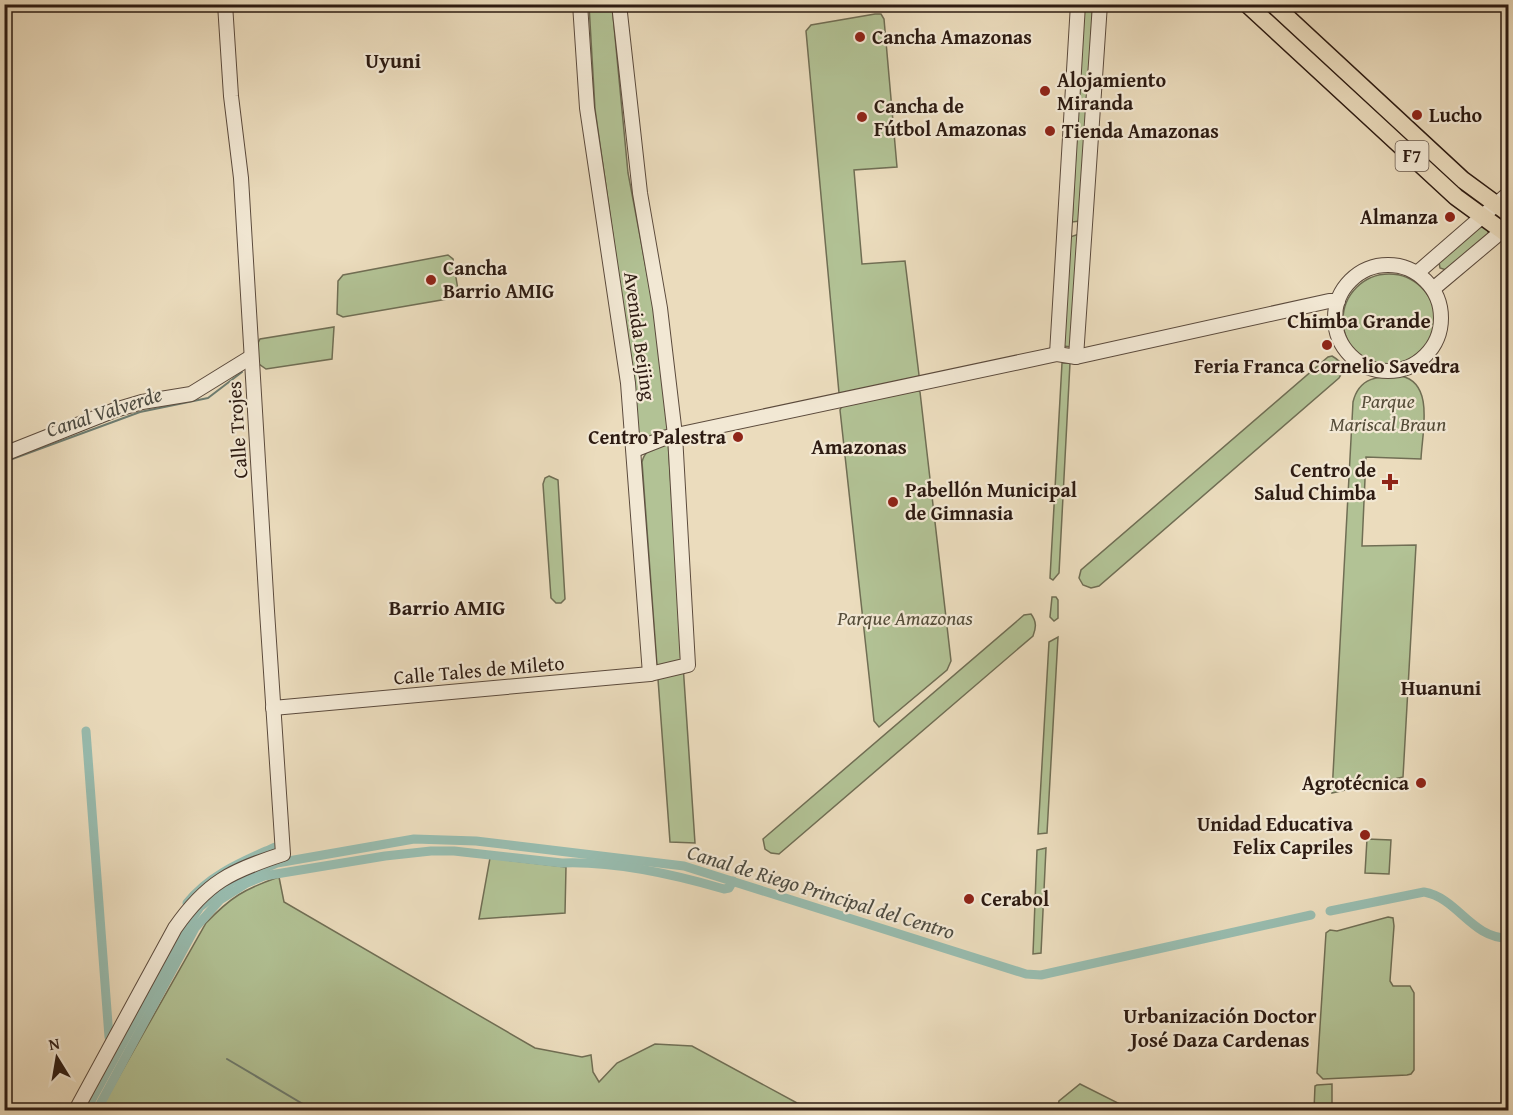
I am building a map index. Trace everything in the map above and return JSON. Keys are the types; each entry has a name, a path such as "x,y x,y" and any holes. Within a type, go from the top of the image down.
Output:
{"highway":[{"name":"F7","path":"1247,4 1456,196 1507,231"},
{"name":"F7","path":"1273,4 1463,180 1505,204"}],"street":[{"name":"Calle Trojes","path":"76,1110 175,928 190,906 201,894 237,871 283,854 251,357 242,178 231,96 225,4"},
{"name":"Avenida Beijing","path":"580,4 587,108 628,382 650,674"},
{"name":"Avenida Beijing","path":"619,4 640,193 660,308 675,435 688,665"},
{"path":"1057,354 1078,4"},
{"path":"1076,357 1100,4"},
{"path":"1417,273 1482,216 1505,204"},
{"path":"1433,290 1507,231"},
{"path":"1389,265 1400,267 1417,273 1433,290 1441,315 1436,339 1427,354 1420,360 1395,370 1377,369 1353,357 1346,349 1336,325 1338,301 1347,285 1367,270 1389,265"},
{"path":"634,450 675,435 1057,354 1076,357 1329,301 1338,301"},
{"path":"4,454 115,410 142,402 190,394 251,357"},
{"name":"Calle Tales de Mileto","path":"273,708 650,674 688,665"}],"green space":[{"path":"589,5 612,5 628,173 654,310 668,432 639,441 629,349 595,109"},
{"path":"1084,5 1093,5 1080,221 1072,222"},
{"path":"881,14 884,19 897,167 854,170 862,264 905,261 919,375 917,379 842,395 839,393 806,31 811,25"},
{"path":"1358,90 1484,204 1480,207 1354,95"},
{"path":"1479,226 1488,229 1488,236 1446,270 1440,268 1439,262"},
{"path":"1079,234 1072,347 1063,346 1070,237"},
{"path":"448,255 453,259 458,290 453,298 343,317 337,314 338,281 343,275"},
{"path":"1389,274 1407,277 1422,287 1432,302 1435,320 1432,338 1422,353 1407,363 1389,366 1371,363 1356,353 1346,338 1343,320 1346,302 1356,287 1371,277"},
{"path":"334,327 332,359 266,369 259,364 257,345 260,339"},
{"path":"1332,356 1342,365 1339,378 1099,586 1091,588 1083,585 1079,578 1081,570 1328,357"},
{"path":"1062,363 1070,363 1059,573 1053,580 1050,578"},
{"name":"Parque Mariscal Braun","path":"1401,376 1412,381 1419,388 1423,398 1424,423 1421,459 1366,457 1362,546 1416,545 1403,777 1332,793 1353,402 1360,387 1365,383 1377,378"},
{"name":"Parque Amazonas","path":"916,388 920,392 951,661 947,670 879,727 874,721 840,410 842,406"},
{"path":"668,441 695,843 670,842 642,462 649,451"},
{"path":"549,476 558,480 565,599 561,603 556,603 551,598 543,484 545,478"},
{"path":"1052,597 1058,600 1058,618 1054,621 1050,617"},
{"path":"1031,614 1035,625 1033,636 779,854 765,849 763,839 1024,615"},
{"path":"1058,637 1047,833 1038,834 1049,642"},
{"path":"1367,839 1391,840 1389,874 1365,873"},
{"path":"1046,848 1041,953 1033,954 1037,850"},
{"path":"490,858 566,867 565,913 479,919"},
{"path":"279,877 284,902 535,1048 582,1057 591,1055 593,1072 599,1082 617,1063 655,1044 692,1046 797,1103 828,1110 181,1110 171,1105 167,1110 100,1110 206,923 239,895"},
{"path":"1388,917 1393,918 1394,926 1390,981 1393,986 1410,986 1414,993 1414,1070 1407,1075 1323,1079 1317,1073 1326,933 1330,930 1337,931"},
{"path":"1080,1084 1130,1110 1057,1110 1059,1101"},
{"path":"1332,1084 1332,1110 1314,1110 1315,1086"}],"waterway":[{"name":"Canal Valverde","path":"4,462 140,412 208,398 242,372"},
{"path":"86,731 109,1037"},
{"name":"Canal de Riego Principal del Centro","path":"86,1110 200,907 232,882 277,863 414,839 476,841 684,866 1026,974 1041,975 1311,915"},
{"path":"187,903 217,876 275,847"},
{"path":"97,1110 195,928 220,900 247,883 264,876 385,856 454,851 562,863 602,864 665,874 724,889 729,888 733,881"},
{"name":"Canal de Riego Principal del Centro","path":"1330,911 1424,892 1446,902 1484,932 1508,938"},
{"path":"227,1059 313,1110"}],"place":[{"name":"Cancha Amazonas","path":"860,37"},
{"name":"Alojamiento Miranda","path":"1045,91"},
{"name":"Lucho","path":"1417,115"},
{"name":"Cancha de Fútbol Amazonas","path":"862,117"},
{"name":"Tienda Amazonas","path":"1050,131"},
{"name":"Almanza","path":"1450,217"},
{"name":"Cancha Barrio AMIG","path":"431,280"},
{"name":"Feria Franca Cornelio Savedra","path":"1327,345"},
{"name":"Centro Palestra","path":"738,437"},
{"name":"Centro de Salud Chimba","path":"1390,482"},
{"name":"Pabellón Municipal de Gimnasia","path":"893,502"},
{"name":"Agrotécnica","path":"1421,783"},
{"name":"Unidad Educativa Felix Capriles","path":"1365,835"},
{"name":"Cerabol","path":"969,899"}],"district":[{"name":"Uyuni","path":"393,61"},
{"name":"Chimba Grande","path":"1359,321"},
{"name":"Amazonas","path":"859,447"},
{"name":"Barrio AMIG","path":"447,608"},
{"name":"Huanuni","path":"1441,688"},
{"name":"Urbanización Doctor José Daza Cardenas","path":"1220,1028"}]}
